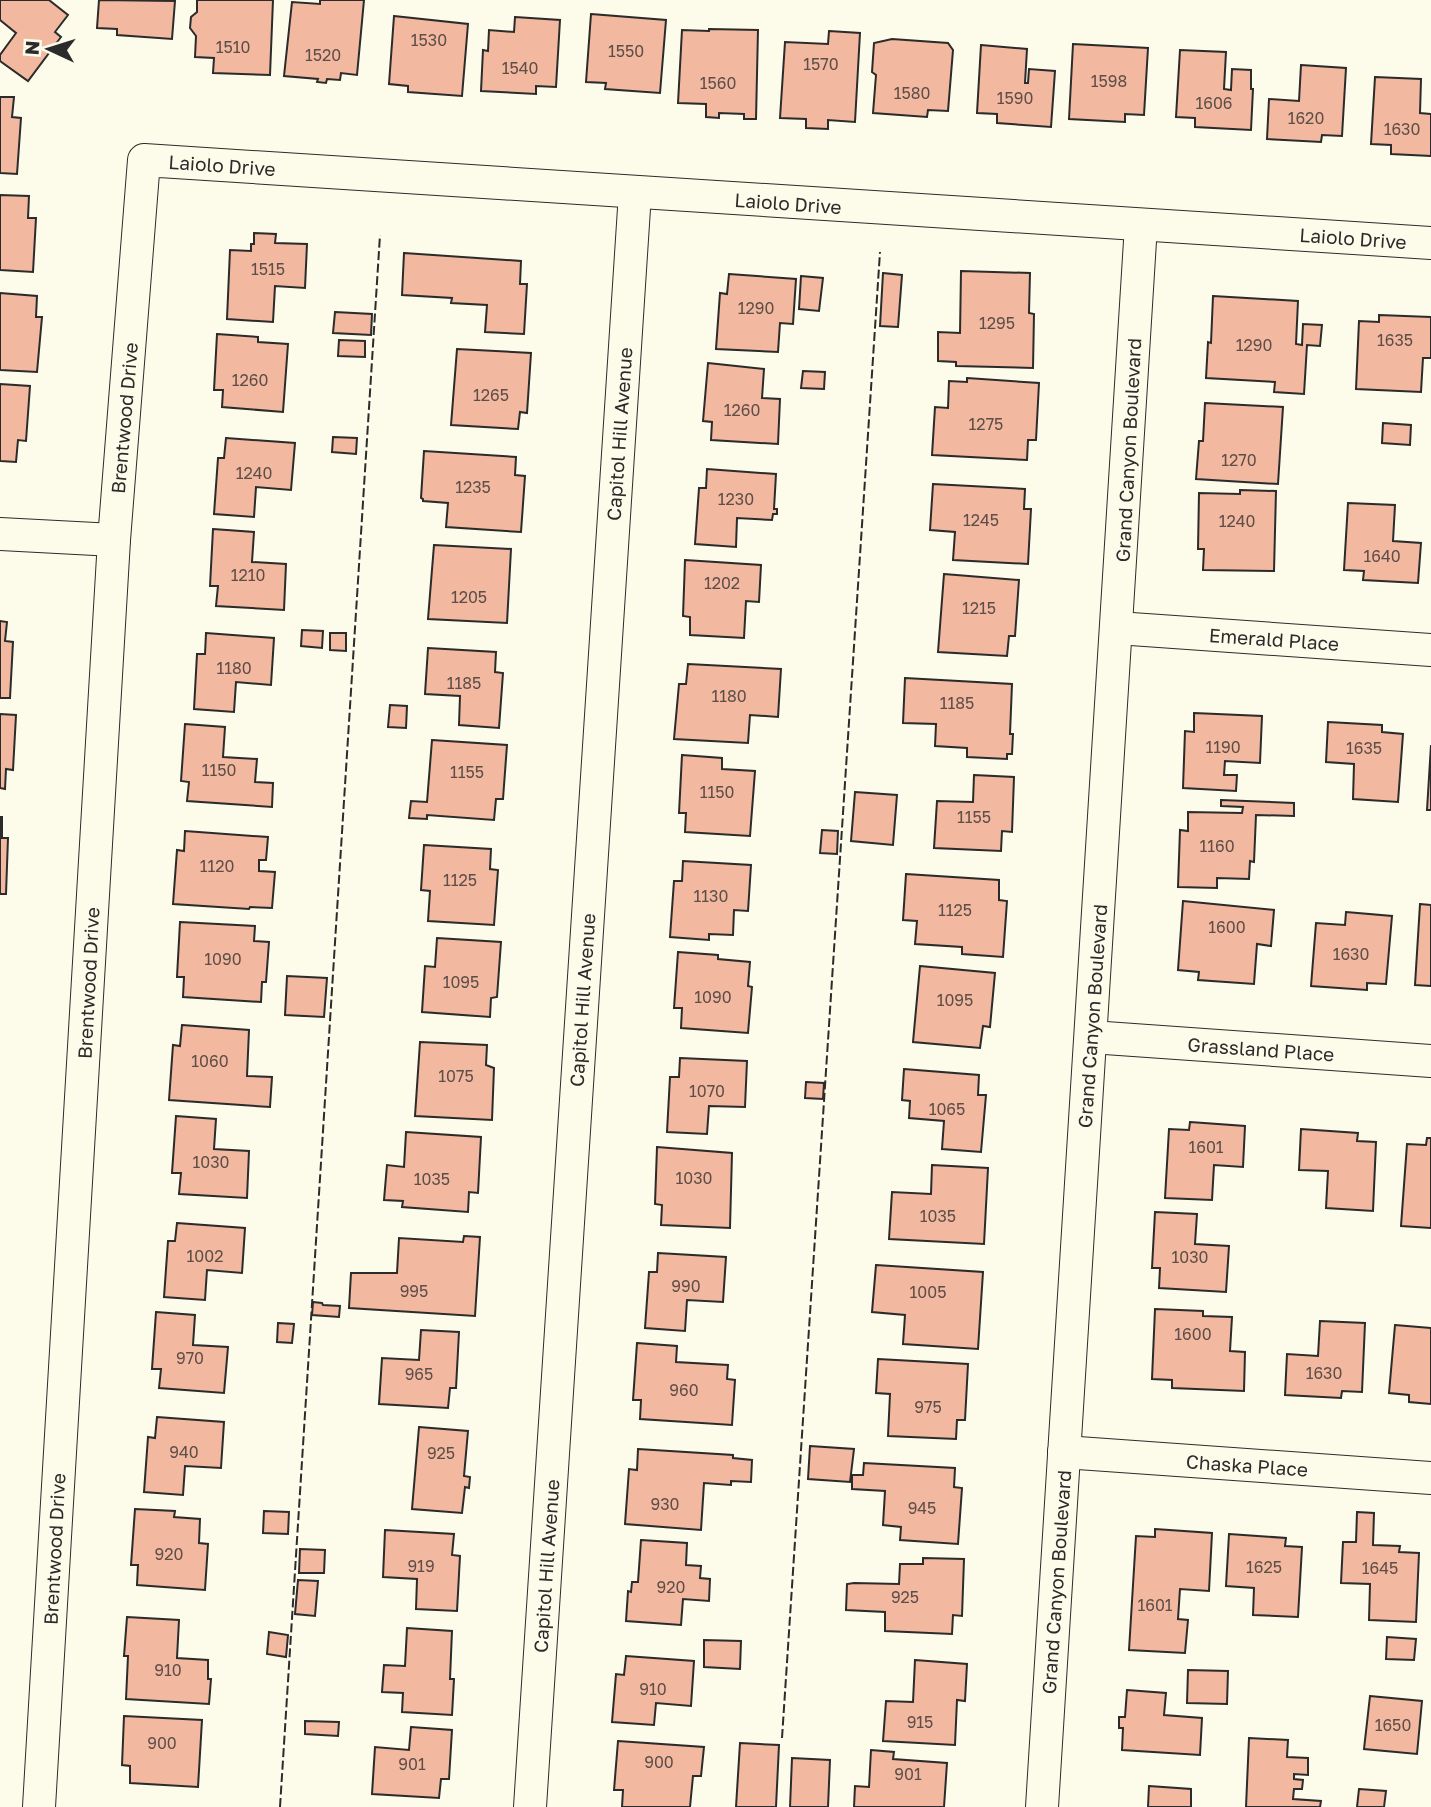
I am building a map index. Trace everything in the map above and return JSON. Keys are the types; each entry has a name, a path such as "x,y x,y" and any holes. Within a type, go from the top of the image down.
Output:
{"street":[{"name":"Laiolo Drive","path":"144,160 1431,243"},
{"name":"Brentwood Drive","path":"39,1807 114,540 144,160"},
{"name":"Capitol Hill Avenue","path":"530,1807 635,193"},
{"name":"Grand Canyon Boulevard","path":"1042,1807 1141,225"},
{"path":"0,534 114,540"},
{"name":"Emerald Place","path":"1117,628 1431,650"},
{"name":"Grassland Place","path":"1091,1037 1431,1061"},
{"name":"Chaska Place","path":"1064,1452 1431,1478"}],"building":[{"path":"0,0 49,0 68,15 55,32 61,37 28,81 0,61 0,55 16,33 0,20"},
{"path":"99,0 175,1 172,39 117,35 117,29 97,28"},
{"path":"197,0 273,0 270,75 213,73 214,58 195,57 196,36 190,28 191,17 197,12"},
{"path":"320,0 364,0 357,75 341,73 340,80 327,79 326,83 317,82 318,79 284,76 292,2 320,4"},
{"path":"591,14 666,20 660,93 605,89 606,83 586,82"},
{"path":"394,16 468,24 462,96 408,92 408,86 389,84"},
{"path":"515,17 560,20 556,87 536,86 536,94 481,91 483,50 488,51 489,30 514,32"},
{"path":"682,30 758,30 756,119 744,119 744,114 719,113 719,118 706,117 706,104 678,103"},
{"path":"829,31 860,33 855,122 828,120 828,129 806,128 806,119 780,118 785,42 828,44"},
{"path":"892,39 948,43 953,50 948,111 928,110 927,117 873,113 876,75 872,72 874,43"},
{"path":"1073,44 1148,48 1144,115 1125,114 1125,122 1069,119"},
{"path":"981,45 1027,49 1025,83 1028,83 1029,69 1055,71 1051,127 997,123 997,114 977,113"},
{"path":"1180,50 1226,52 1224,89 1231,90 1232,69 1251,70 1251,130 1195,127 1195,118 1176,117"},
{"path":"1301,65 1346,68 1342,136 1322,135 1321,142 1267,139 1269,99 1299,101"},
{"path":"1375,77 1421,79 1420,113 1431,114 1431,156 1391,154 1391,145 1371,144"},
{"path":"0,97 14,97 12,117 21,118 17,174 0,173"},
{"path":"0,195 29,196 28,218 36,218 33,272 0,270"},
{"path":"254,233 276,234 275,243 307,244 305,288 275,286 273,322 227,319 230,250 251,251"},
{"path":"404,253 521,261 520,284 527,284 524,334 485,332 487,305 451,303 452,298 402,295"},
{"path":"961,271 1030,273 1029,313 1034,314 1033,368 956,366 956,362 938,361 938,332 960,333"},
{"path":"883,273 902,275 898,327 880,326"},
{"path":"729,274 796,279 793,324 780,323 778,352 716,349 720,293 727,294"},
{"path":"801,276 823,278 819,311 799,309"},
{"path":"0,293 37,296 36,317 42,317 37,372 0,370"},
{"path":"1213,296 1298,301 1296,344 1302,345 1303,324 1322,325 1320,346 1307,345 1304,394 1274,392 1275,382 1206,378"},
{"path":"335,312 372,314 371,335 333,333"},
{"path":"1379,315 1431,317 1431,358 1423,358 1421,392 1356,389 1359,321 1379,322"},
{"path":"217,334 258,337 258,342 288,344 283,412 222,407 223,390 214,390"},
{"path":"339,340 365,341 365,357 338,356"},
{"path":"457,349 531,353 527,413 520,412 518,429 451,425"},
{"path":"708,363 764,369 762,398 780,399 778,444 711,440 712,422 703,421"},
{"path":"803,371 825,372 824,389 801,388"},
{"path":"967,378 1039,383 1036,440 1028,440 1027,460 932,455 935,407 948,408 949,381 967,382"},
{"path":"0,384 30,386 26,441 18,440 16,462 0,461"},
{"path":"1205,403 1283,407 1278,484 1196,479 1199,441 1203,441"},
{"path":"1383,423 1411,425 1410,445 1382,443"},
{"path":"333,437 357,438 356,454 332,452"},
{"path":"226,438 295,443 291,490 256,487 254,517 214,514 218,458 224,458"},
{"path":"424,451 516,457 515,475 525,476 521,532 446,527 448,503 423,501 421,498"},
{"path":"707,469 776,474 774,509 777,509 777,514 773,514 772,520 737,518 736,547 695,544 699,488 706,488"},
{"path":"933,484 1025,489 1024,509 1031,509 1028,564 953,560 955,532 930,530"},
{"path":"1240,490 1276,491 1274,571 1203,570 1204,549 1198,549 1199,493 1240,494"},
{"path":"1348,503 1395,505 1393,541 1421,543 1418,583 1363,580 1364,571 1344,570"},
{"path":"213,529 254,532 252,562 286,564 284,610 216,606 218,586 210,586"},
{"path":"434,545 511,549 507,623 428,619"},
{"path":"685,560 761,565 759,602 746,601 744,638 690,635 690,617 683,616"},
{"path":"944,574 1019,580 1015,636 1009,636 1007,656 938,652"},
{"path":"0,621 7,622 5,641 13,642 10,698 0,698"},
{"path":"302,630 323,631 322,648 301,646"},
{"path":"206,633 274,638 271,685 236,682 234,712 194,709 197,654 205,654"},
{"path":"330,633 346,633 346,651 330,650"},
{"path":"428,648 496,652 495,672 503,673 499,728 459,725 460,696 425,694"},
{"path":"688,664 781,669 778,717 750,715 748,743 674,739 679,684 686,684"},
{"path":"905,678 1012,684 1012,754 1007,754 1007,759 967,757 967,748 935,746 936,724 903,723"},
{"path":"390,705 407,706 406,728 388,727"},
{"path":"1194,713 1262,716 1260,763 1225,761 1224,775 1237,775 1236,791 1183,788 1185,731 1194,732"},
{"path":"0,714 16,715 13,770 6,769 5,789 0,788"},
{"path":"1328,722 1382,725 1382,732 1403,734 1398,802 1353,799 1354,764 1326,762"},
{"path":"185,724 225,727 223,757 257,759 255,782 273,783 272,807 187,801 189,782 181,781"},
{"path":"432,740 507,745 503,799 496,799 494,820 427,815 427,819 409,818 411,801 427,802"},
{"path":"1431,745 1431,810 1427,810"},
{"path":"682,755 722,758 722,769 755,771 750,836 685,832 686,813 679,813"},
{"path":"974,775 1014,777 1012,832 1002,831 1001,851 934,848 937,801 973,802"},
{"path":"855,792 897,795 893,845 851,841"},
{"path":"1221,800 1294,803 1294,816 1256,815 1254,862 1250,861 1249,879 1217,878 1217,888 1178,887 1180,830 1188,831 1188,812 1242,813 1243,807 1221,806"},
{"path":"0,817 2,838 8,838 6,894 0,894"},
{"path":"822,830 838,831 837,854 820,853"},
{"path":"185,831 268,837 266,860 259,860 259,871 275,872 272,908 173,904 177,850 184,851"},
{"path":"424,845 491,849 490,869 498,870 494,925 428,921 430,891 421,890"},
{"path":"683,861 751,865 748,911 734,910 733,935 709,934 709,940 670,937 674,881 682,881"},
{"path":"906,874 999,880 999,900 1007,901 1003,957 962,954 962,947 915,944 917,921 903,920"},
{"path":"1183,901 1274,910 1271,946 1257,944 1254,984 1198,980 1199,972 1178,970"},
{"path":"1420,904 1431,905 1431,986 1415,985"},
{"path":"1346,912 1392,916 1386,984 1367,983 1367,990 1311,986 1316,923 1345,925"},
{"path":"180,922 255,926 254,941 269,942 266,982 262,982 261,1002 183,997 184,977 177,977"},
{"path":"437,938 501,942 497,997 491,998 490,1017 422,1012 425,966 435,967"},
{"path":"678,952 718,955 718,959 750,962 748,986 752,987 748,1033 681,1028 682,1008 674,1008"},
{"path":"920,966 995,973 990,1027 983,1026 980,1048 913,1042"},
{"path":"287,976 327,978 324,1017 285,1015"},
{"path":"182,1025 249,1030 247,1076 272,1077 270,1107 169,1100 173,1045 180,1046"},
{"path":"420,1042 487,1045 486,1065 494,1068 492,1120 415,1116"},
{"path":"680,1058 747,1061 745,1107 709,1106 707,1134 667,1132 670,1077 679,1077"},
{"path":"904,1069 979,1075 978,1095 986,1095 981,1152 942,1149 944,1121 909,1118 910,1101 902,1100"},
{"path":"806,1082 824,1083 823,1099 805,1098"},
{"path":"176,1116 216,1119 214,1149 249,1151 247,1198 179,1194 181,1173 172,1173"},
{"path":"1190,1122 1245,1126 1243,1167 1214,1165 1212,1200 1165,1198 1169,1129 1189,1130"},
{"path":"1301,1129 1358,1133 1357,1141 1376,1142 1373,1211 1326,1208 1328,1171 1299,1170"},
{"path":"406,1132 481,1137 478,1193 469,1192 468,1212 402,1207 403,1201 384,1200 387,1165 404,1167"},
{"path":"1427,1138 1431,1138 1431,1228 1401,1226 1407,1144 1426,1145"},
{"path":"657,1147 732,1153 730,1228 661,1225 662,1205 655,1204"},
{"path":"932,1165 988,1168 984,1244 889,1239 892,1192 931,1194"},
{"path":"1155,1212 1197,1214 1195,1244 1229,1246 1226,1292 1159,1288 1160,1268 1152,1268"},
{"path":"177,1223 245,1228 242,1273 207,1270 205,1300 164,1297 168,1241 175,1241"},
{"path":"464,1236 480,1237 475,1316 349,1308 351,1273 397,1273 399,1238 463,1242"},
{"path":"658,1253 726,1257 723,1302 687,1300 685,1331 645,1328 649,1272 657,1272"},
{"path":"876,1265 983,1272 978,1349 903,1344 905,1315 872,1312"},
{"path":"313,1302 340,1306 339,1317 312,1315"},
{"path":"1155,1309 1203,1311 1203,1316 1232,1317 1230,1351 1245,1352 1244,1391 1172,1388 1172,1380 1152,1379"},
{"path":"156,1312 195,1315 193,1345 228,1347 224,1393 159,1388 161,1369 152,1369"},
{"path":"1320,1321 1365,1323 1362,1392 1342,1391 1341,1398 1285,1395 1287,1354 1318,1356"},
{"path":"278,1323 294,1324 292,1343 277,1342"},
{"path":"1395,1325 1431,1328 1431,1404 1409,1402 1409,1395 1389,1393"},
{"path":"421,1330 459,1332 456,1388 450,1388 448,1408 379,1404 382,1358 419,1360"},
{"path":"637,1343 677,1346 676,1362 728,1365 727,1379 735,1380 732,1425 640,1419 641,1400 633,1400"},
{"path":"878,1359 968,1364 965,1420 957,1420 956,1439 888,1436 890,1394 876,1393"},
{"path":"157,1417 224,1422 221,1468 185,1466 183,1495 144,1492 148,1437 155,1438"},
{"path":"419,1427 468,1431 464,1476 470,1477 469,1488 465,1487 462,1513 412,1509"},
{"path":"810,1446 854,1449 850,1482 808,1479"},
{"path":"638,1449 733,1455 733,1458 752,1460 751,1482 731,1481 731,1485 704,1483 701,1530 625,1524 629,1469 637,1470"},
{"path":"864,1463 955,1468 954,1487 962,1488 958,1544 900,1540 901,1527 883,1525 885,1491 852,1489 852,1475 863,1475"},
{"path":"135,1509 175,1511 174,1517 200,1519 199,1543 208,1544 205,1590 137,1585 138,1565 131,1565"},
{"path":"264,1511 289,1512 288,1534 263,1533"},
{"path":"1357,1512 1374,1513 1373,1545 1400,1546 1399,1552 1419,1553 1416,1622 1369,1620 1370,1584 1341,1583 1343,1542 1356,1542"},
{"path":"1155,1529 1212,1533 1209,1591 1180,1589 1178,1619 1188,1620 1185,1653 1129,1650 1136,1536 1155,1537"},
{"path":"385,1530 454,1534 452,1555 460,1556 457,1611 416,1609 417,1579 383,1577"},
{"path":"1229,1534 1286,1538 1285,1546 1302,1547 1298,1617 1253,1615 1254,1588 1226,1586"},
{"path":"641,1540 687,1543 686,1565 701,1566 700,1578 710,1579 709,1601 683,1599 681,1625 626,1621 628,1591 631,1592 632,1582 638,1582"},
{"path":"300,1549 325,1550 324,1573 299,1573"},
{"path":"923,1558 964,1559 962,1616 953,1615 952,1634 885,1631 885,1612 846,1610 847,1584 899,1584 900,1564 923,1564"},
{"path":"298,1580 318,1581 315,1616 295,1614"},
{"path":"127,1617 179,1620 177,1658 208,1660 208,1679 211,1679 209,1704 126,1699 128,1656 124,1656"},
{"path":"407,1628 452,1631 452,1715 402,1712 403,1693 382,1692 384,1665 405,1666"},
{"path":"269,1632 288,1635 286,1657 267,1654"},
{"path":"1387,1637 1416,1639 1414,1660 1386,1659"},
{"path":"704,1640 741,1641 740,1669 704,1667"},
{"path":"626,1656 694,1661 691,1706 656,1703 654,1725 612,1722 616,1674 624,1675"},
{"path":"915,1660 967,1664 965,1701 957,1700 955,1745 883,1741 886,1701 913,1702"},
{"path":"1188,1670 1228,1671 1227,1704 1187,1703"},
{"path":"1127,1690 1166,1693 1164,1715 1202,1718 1200,1755 1122,1750 1123,1728 1119,1728 1119,1717 1125,1717"},
{"path":"1370,1696 1422,1701 1417,1754 1364,1749"},
{"path":"124,1716 202,1720 198,1787 130,1783 130,1766 122,1765"},
{"path":"305,1721 339,1722 338,1736 305,1734"},
{"path":"411,1727 452,1730 449,1779 441,1779 439,1798 372,1794 375,1747 409,1750"},
{"path":"1249,1738 1288,1740 1287,1757 1308,1758 1308,1775 1294,1774 1294,1779 1303,1780 1302,1789 1294,1789 1293,1799 1321,1801 1320,1807 1246,1807"},
{"path":"618,1741 704,1747 701,1776 693,1776 690,1807 622,1807 623,1790 614,1790"},
{"path":"740,1743 779,1745 776,1807 736,1807"},
{"path":"871,1750 894,1752 893,1759 947,1763 944,1807 854,1807 855,1786 869,1787"},
{"path":"792,1758 830,1760 828,1807 790,1807"},
{"path":"1149,1786 1191,1789 1191,1807 1148,1807"},
{"path":"1359,1789 1386,1791 1384,1807 1357,1807"}],"fence":[{"path":"280,1807 380,235"},
{"path":"782,1738 880,252"}]}
